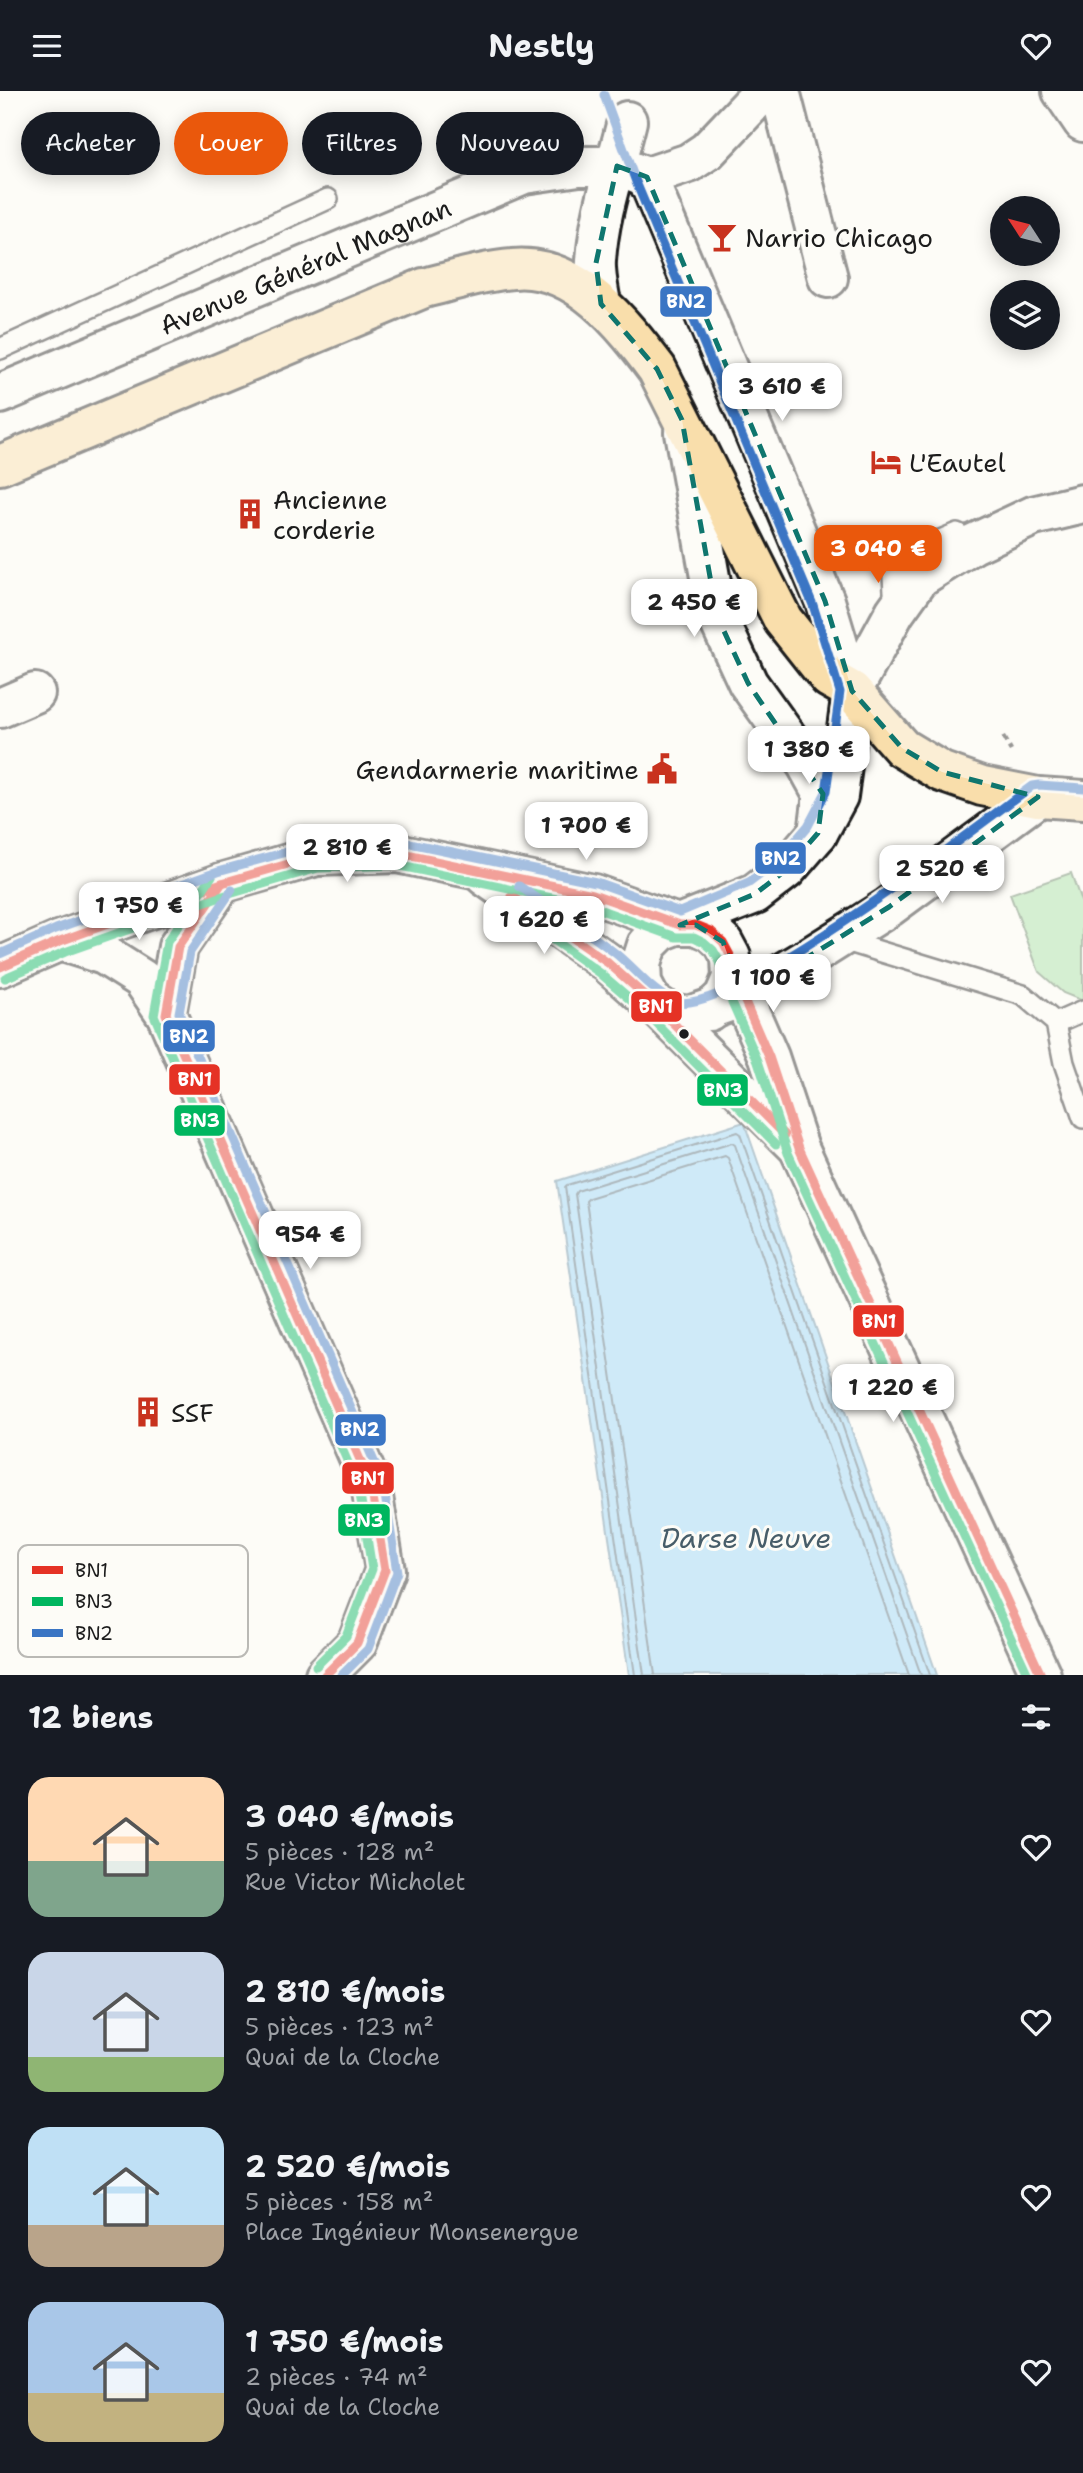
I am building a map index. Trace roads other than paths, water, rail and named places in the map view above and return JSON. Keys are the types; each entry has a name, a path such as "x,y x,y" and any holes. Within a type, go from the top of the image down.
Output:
{"main road":[{"path":"0,465 424,288 483,273 516,268 547,271 601,304 629,332 657,369 783,620 829,678 852,691 902,748 942,772 982,786 1038,797 1083,800"}],"street":[{"name":"Avenue Général Magnan","path":"0,394 524,174 579,166 632,172 689,163 707,151 764,91"},
{"path":"780,91 828,278"},
{"path":"1062,91 1083,122"},
{"path":"621,106 632,172 825,601 852,691"},
{"path":"601,304 596,263 601,216 632,172"},
{"path":"682,419 717,616 748,683 807,765 822,794 818,833"},
{"path":"1038,797 889,907 726,1004 689,1016 668,1013 651,1001 642,984 640,964 647,945 662,932 755,894 786,870 818,833 838,796 852,691 895,612 920,577 974,544 1033,516 1083,504"},
{"path":"0,708 35,693"},
{"path":"0,967 60,941 222,883 316,856 397,853 472,867 593,894 680,925 696,925 711,931 723,943 731,957 732,978 724,997 726,1004 769,1057 799,1148 1041,1675"},
{"path":"472,867 566,936 608,963 651,1001 799,1148"},
{"path":"166,1014 178,947 222,883"},
{"path":"60,941 104,955 142,979 166,1014 371,1485 385,1570 357,1643 325,1675"}],"lane":[{"path":"0,348 328,199"},
{"path":"1038,797 1083,821"},
{"path":"823,948 1023,995 1056,1023 1064,1063 1083,1118"},
{"path":"1056,1023 1083,1011"}],"water":[{"name":"Darse Neuve","path":"744,1122 937,1675 629,1675 557,1181"}],"place":[{"name":"Narrio Chicago","path":"722,237"},
{"name":"L'Eautel","path":"886,462"},
{"name":"Ancienne corderie","path":"250,514"},
{"name":"Gendarmerie maritime","path":"662,769"},
{"name":"SSF","path":"148,1412"}]}
